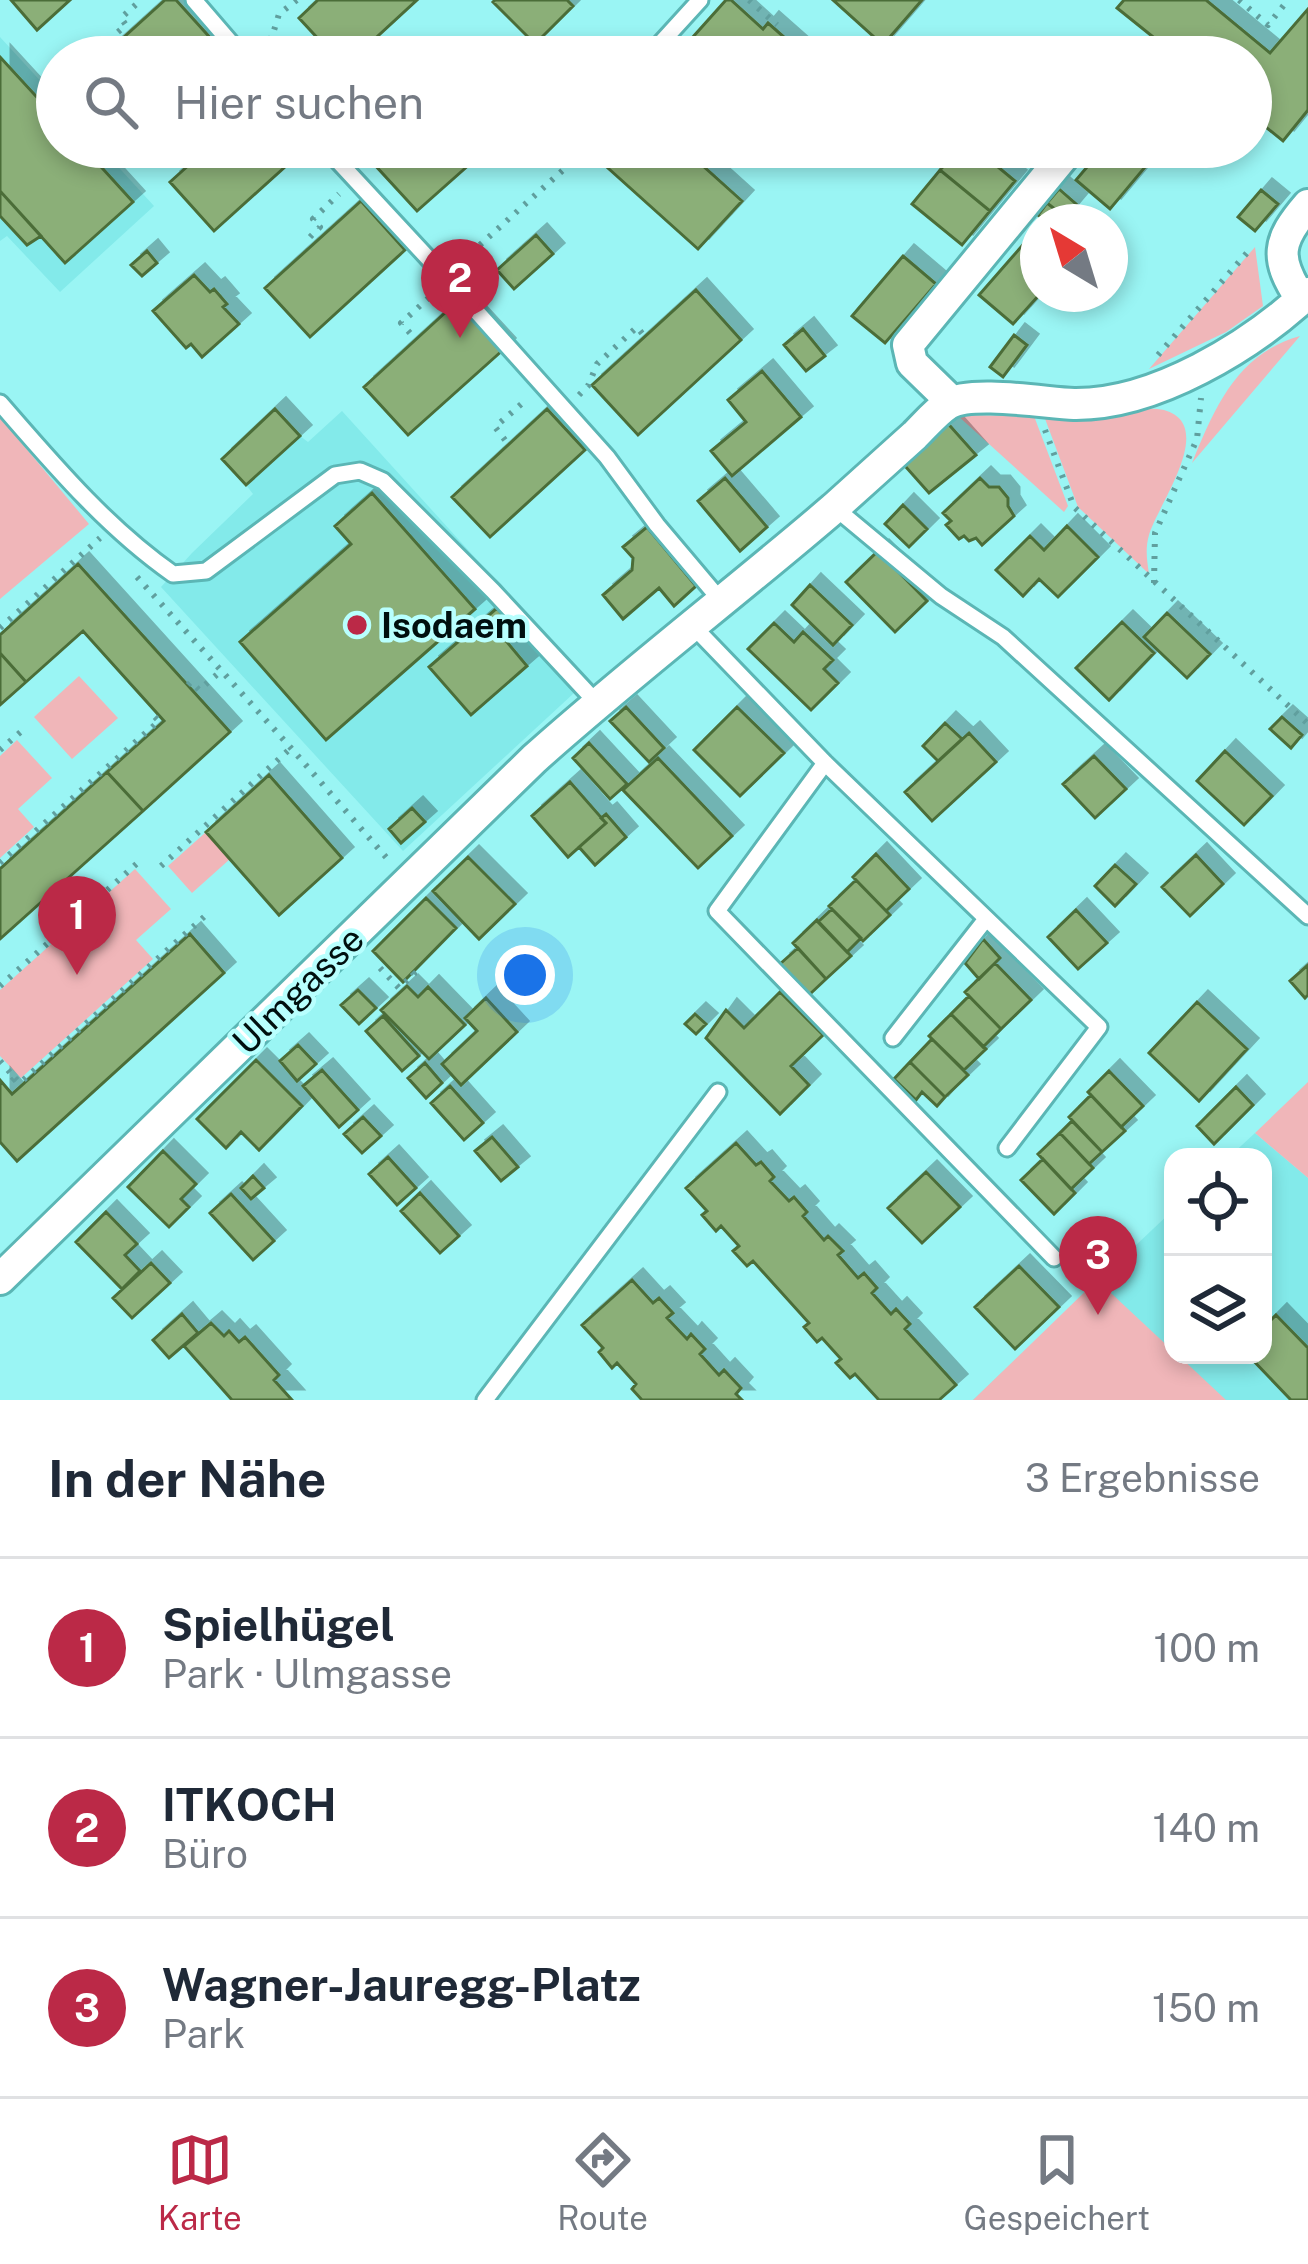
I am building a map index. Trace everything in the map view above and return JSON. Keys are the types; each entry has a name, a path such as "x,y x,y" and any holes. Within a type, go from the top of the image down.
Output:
{"street":[{"path":"1055,168 908,345 912,363 951,401 1034,399 1077,404 1125,397 1202,366 1254,337 1305,296 1291,284 1281,251 1286,231 1308,205"},
{"name":"Ulmgasse","path":"0,1279 534,759 834,507 951,401"}],"lane":[{"path":"194,0 226,36"},
{"path":"667,36 700,0"},
{"path":"344,168 607,457 722,602"},
{"path":"0,403 86,499 173,574 206,571 335,475 360,471 383,481 597,703"},
{"path":"834,507 941,596 1004,637 1308,916"},
{"path":"693,626 825,763 1099,1028 1007,1148"},
{"path":"825,763 717,911 1054,1258"},
{"path":"893,1038 986,920"},
{"path":"485,1400 718,1092"}],"path":[{"path":"118,32 126,25 121,18 141,0"},
{"path":"272,36 279,14 297,0"},
{"path":"749,0 777,25"},
{"path":"1239,0 1268,25 1288,0"},
{"path":"410,333 401,323 478,259 472,252 565,168"},
{"path":"310,237 320,227 313,219 355,180"},
{"path":"1125,397 1260,238 1286,231"},
{"path":"563,409 588,386 597,364 637,327 645,337"},
{"path":"1154,583 1156,533 1200,428 1202,366"},
{"path":"505,440 495,428 542,385"},
{"path":"1034,399 1074,507 1308,724"},
{"path":"0,628 101,537"},
{"path":"131,571 394,869"},
{"path":"188,686 191,682 199,690 221,671"},
{"path":"0,863 159,722 157,713"},
{"path":"0,751 25,728"},
{"path":"161,866 291,748"},
{"path":"0,986 143,858"},
{"path":"0,1061 20,1083 206,916"},
{"path":"380,968 399,988 412,972"},
{"path":"6,1086 15,1078"}],"shaded area":[{"path":"0,37 36,76 36,168 119,168 154,206 60,292 7,236 0,241"},
{"path":"1255,247 1263,306 1226,332 1149,369"},
{"path":"1300,336 1192,463 1220,403 1244,369 1278,344"},
{"path":"1164,410 1179,418 1186,432 1180,466 1149,535 1149,574 1078,507 1044,416"},
{"path":"342,411 587,681 403,851 161,587 253,494 246,485 300,436 308,442"},
{"path":"957,415 1034,416 1068,506 1064,512"},
{"path":"0,417 89,524 0,599"},
{"path":"79,676 118,718 72,759 34,717"},
{"path":"17,740 52,778 18,809 34,827 0,858 0,756"},
{"path":"206,832 230,859 192,893 168,866"},
{"path":"135,869 171,909 136,940 153,959 21,1078 0,1056 0,990"},
{"path":"1308,1082 1308,1178 1255,1133"},
{"path":"1255,1133 1308,1178 1308,1400 973,1400 1164,1219 1164,1364 1272,1364 1272,1148 1239,1148"},
{"path":"1097,1280 1164,1343 1164,1364 1188,1364 1226,1400 973,1400"}],"building":[{"path":"11,0 70,0 37,30"},
{"path":"165,0 176,0 209,36 125,36"},
{"path":"318,0 417,0 378,36 316,36 299,18"},
{"path":"567,0 573,6 543,36 527,36 493,2"},
{"path":"731,0 763,29 768,23 783,36 694,36"},
{"path":"833,0 922,0 891,36 873,36"},
{"path":"1124,0 1206,0 1249,36 1152,36 1117,8"},
{"path":"1308,9 1308,110 1283,141 1272,132 1272,51"},
{"path":"0,57 36,96 36,168 102,168 133,202 65,263 0,191"},
{"path":"186,168 284,168 214,231 170,182"},
{"path":"378,168 465,168 417,211"},
{"path":"608,168 705,168 742,201 698,249"},
{"path":"999,168 1015,181 990,211 940,170"},
{"path":"1086,168 1144,168 1114,204 1104,204 1076,180"},
{"path":"940,170 990,211 962,245 912,204"},
{"path":"1059,189 1076,204 1048,204"},
{"path":"1261,190 1278,204 1255,231 1238,217"},
{"path":"0,191 41,236 27,245 0,216"},
{"path":"361,201 405,250 310,337 265,288"},
{"path":"536,235 553,254 514,289 497,270"},
{"path":"1020,248 1020,312 1024,312 1013,324 979,295"},
{"path":"147,251 157,263 142,276 131,265"},
{"path":"903,256 936,284 885,343 852,316"},
{"path":"194,275 210,292 214,289 239,324 202,357 191,344 186,348 153,311"},
{"path":"696,290 741,340 638,435 592,385"},
{"path":"459,300 504,349 408,435 364,387"},
{"path":"803,329 825,356 806,371 784,345"},
{"path":"1014,335 1027,345 1003,377 990,367"},
{"path":"762,371 801,417 732,476 711,451 746,422 728,400"},
{"path":"275,409 300,436 246,485 222,459"},
{"path":"547,409 585,450 490,537 452,497"},
{"path":"943,418 976,455 929,493 897,457"},
{"path":"725,478 767,527 740,551 698,501"},
{"path":"980,478 989,487 999,487 1014,516 982,545 976,538 959,539 946,525 951,521 943,513"},
{"name":"Isodaem","path":"372,493 475,609 326,740 240,642 351,544 335,526"},
{"path":"903,505 927,529 909,547 885,524"},
{"path":"1067,526 1098,557 1058,597 1039,579 1023,596 996,570 1030,536 1044,550"},
{"path":"647,527 696,586 674,606 659,588 623,619 603,595 632,570 633,558 623,547"},
{"path":"878,551 927,601 895,632 846,582"},
{"path":"78,564 230,732 143,811 107,772 164,721 83,631 26,682 0,653 0,635"},
{"path":"810,585 852,625 833,645 792,605"},
{"path":"497,608 517,631 506,641 527,666 471,715 429,667"},
{"path":"1167,613 1210,654 1187,678 1144,637"},
{"path":"1122,622 1154,653 1109,700 1076,668"},
{"path":"774,623 794,642 803,632 833,660 824,669 838,683 811,710 748,649"},
{"path":"0,653 26,682 0,705"},
{"path":"626,707 664,748 649,762 610,721"},
{"path":"737,707 784,753 740,796 694,750"},
{"path":"1282,717 1302,735 1291,748 1270,729"},
{"path":"945,723 962,739 938,761 923,746"},
{"path":"969,733 996,762 932,821 905,792"},
{"path":"589,743 627,784 610,799 573,758"},
{"path":"1225,751 1272,796 1244,825 1197,781"},
{"path":"1094,756 1126,789 1095,818 1063,784"},
{"path":"658,758 732,836 698,868 623,790"},
{"path":"107,772 143,811 0,939 0,869"},
{"path":"269,775 342,858 279,915 206,832"},
{"path":"570,782 606,823 568,857 532,816"},
{"path":"412,808 425,822 401,843 389,829"},
{"path":"606,814 626,837 595,865 579,847 606,823 601,818"},
{"path":"876,854 909,889 886,911 853,877"},
{"path":"1196,855 1223,884 1190,916 1162,887"},
{"path":"468,857 515,904 479,939 433,891"},
{"path":"1115,865 1136,884 1115,906 1095,886"},
{"path":"856,880 890,915 863,941 829,906"},
{"path":"426,898 456,928 403,982 373,951"},
{"path":"832,909 861,938 847,952 818,922"},
{"path":"1076,910 1107,943 1078,969 1048,937"},
{"path":"817,920 851,956 826,979 793,943"},
{"path":"190,934 224,973 17,1161 0,1142 0,1080 12,1094"},
{"path":"983,939 1000,958 979,979 965,963"},
{"path":"798,948 826,979 809,995 780,964"},
{"path":"995,963 1031,1000 1001,1029 965,992"},
{"path":"1308,965 1308,995 1305,998 1290,981"},
{"path":"407,986 418,997 428,987 465,1025 429,1059 381,1010"},
{"path":"358,990 376,1008 359,1024 341,1005"},
{"path":"780,992 823,1035 791,1066 809,1085 780,1114 706,1038 726,1010 744,1028"},
{"path":"969,996 1001,1029 983,1047 951,1014"},
{"path":"486,998 517,1032 461,1085 442,1064 477,1031 465,1018"},
{"path":"1197,1002 1247,1049 1199,1101 1149,1053"},
{"path":"695,1014 706,1024 696,1034 685,1024"},
{"path":"951,1014 986,1049 964,1070 929,1036"},
{"path":"383,1016 419,1056 402,1071 366,1031"},
{"path":"932,1039 968,1075 945,1097 910,1062"},
{"path":"298,1045 316,1064 297,1081 280,1061"},
{"path":"256,1060 302,1106 259,1150 241,1132 226,1148 197,1119"},
{"path":"910,1062 945,1097 937,1106 922,1092 916,1100 894,1079"},
{"path":"425,1063 442,1083 426,1098 408,1078"},
{"path":"322,1070 358,1110 339,1127 303,1086"},
{"path":"1109,1071 1143,1106 1121,1127 1088,1092"},
{"path":"450,1086 483,1123 464,1140 431,1103"},
{"path":"1236,1087 1253,1105 1214,1144 1197,1126"},
{"path":"1091,1095 1125,1131 1102,1152 1069,1117"},
{"path":"363,1117 381,1136 362,1153 344,1134"},
{"path":"1072,1121 1102,1152 1089,1164 1060,1133"},
{"path":"1060,1133 1093,1168 1071,1189 1038,1154"},
{"path":"492,1137 518,1167 501,1181 475,1151"},
{"path":"736,1143 756,1165 761,1162 774,1177 770,1181 789,1201 794,1197 824,1240 828,1236 843,1251 838,1255 858,1278 864,1273 877,1288 872,1293 891,1314 896,1309 910,1324 905,1329 956,1385 939,1400 879,1400 855,1374 850,1378 836,1363 841,1359 822,1338 817,1342 804,1327 809,1323 753,1261 747,1266 733,1251 739,1246 721,1226 716,1231 702,1215 707,1211 686,1188"},
{"path":"163,1151 196,1184 181,1199 189,1207 169,1227 128,1187"},
{"path":"388,1157 416,1188 397,1205 369,1174"},
{"path":"1043,1159 1075,1193 1054,1214 1021,1180"},
{"path":"926,1172 960,1207 922,1243 888,1208"},
{"path":"253,1176 264,1188 251,1199 241,1188"},
{"path":"420,1193 459,1236 440,1253 401,1211"},
{"path":"231,1194 274,1241 253,1260 210,1213"},
{"path":"106,1212 137,1244 125,1255 140,1271 122,1289 76,1242"},
{"path":"151,1263 170,1283 132,1318 113,1298"},
{"path":"1019,1266 1059,1307 1015,1349 975,1307"},
{"path":"632,1280 653,1303 659,1298 673,1313 667,1318 687,1339 691,1334 705,1349 700,1354 719,1375 724,1370 741,1388 736,1394 742,1400 642,1400 632,1389 636,1384 617,1363 612,1368 599,1352 603,1348 582,1325"},
{"path":"182,1314 198,1333 169,1358 153,1340"},
{"path":"1276,1315 1308,1348 1308,1400 1291,1400 1257,1364 1272,1364 1272,1319"},
{"path":"211,1323 224,1336 229,1331 239,1342 245,1337 279,1375 274,1380 292,1400 232,1400 184,1346"}],"place":[{"name":"ITKOCH","path":"460,338"},
{"name":"Isodaem","path":"357,625"},
{"name":"Spielhügel","path":"77,975"},
{"name":"Wagner-Jauregg-Platz","path":"1098,1315"}]}
